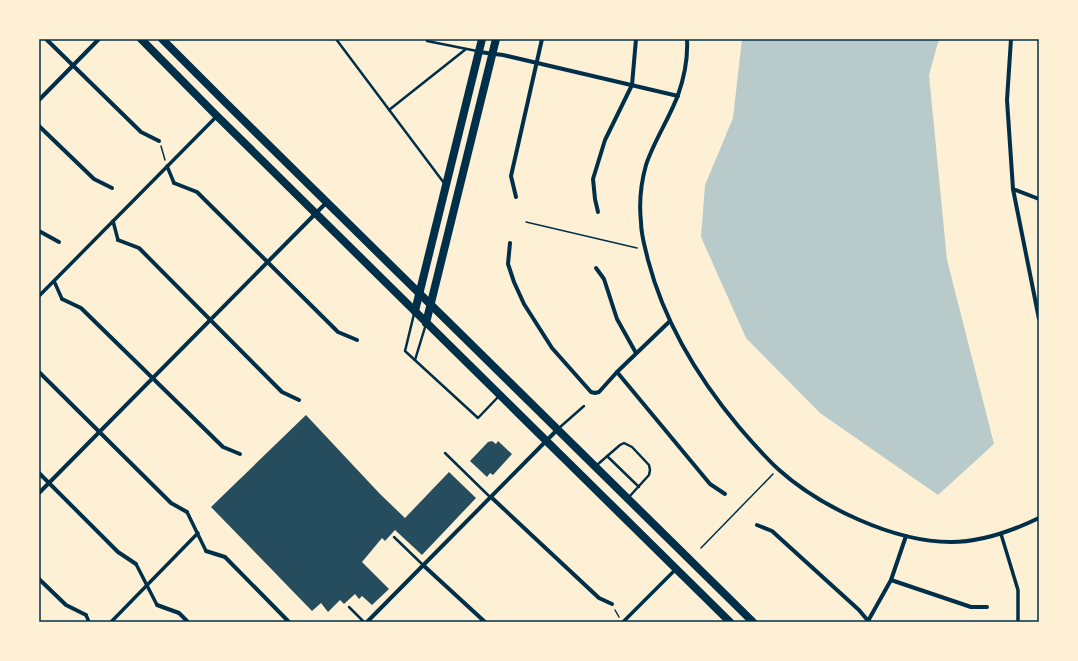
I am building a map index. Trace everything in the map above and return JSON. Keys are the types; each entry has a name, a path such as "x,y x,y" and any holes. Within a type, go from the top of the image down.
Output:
{"main road":[{"path":"141,39 216,116 730,622"},
{"path":"162,39 753,622"},
{"path":"414,311 482,39"},
{"path":"426,323 496,39"}],"street":[{"path":"46,39 141,132 159,141"},
{"path":"39,100 99,39"},
{"path":"516,197 511,176 542,39"},
{"path":"598,212 593,179 605,140 632,85 636,39"},
{"path":"687,39 684,73 678,96 646,167 640,208 642,236 651,272 660,298 670,321 709,388 752,443 778,469 801,487 828,504 861,520 906,536 952,542 980,539 1001,534 1039,518"},
{"path":"1011,39 1007,100 1013,189 1039,319"},
{"path":"479,52 492,53 678,96"},
{"path":"39,296 216,116"},
{"path":"39,126 94,179 112,188"},
{"path":"167,166 174,183 197,192 338,332 357,340"},
{"path":"1013,189 1039,199"},
{"path":"39,493 327,202"},
{"path":"113,221 118,240 139,248 282,392 300,400"},
{"path":"39,231 59,242"},
{"path":"510,243 508,264 524,304 552,348 591,392 595,394 600,392 617,372 670,321"},
{"path":"596,268 604,279 617,319 636,353"},
{"path":"54,281 62,299 81,308 223,447 240,454"},
{"path":"39,372 171,502 187,512 206,550 224,557 289,622"},
{"path":"617,372 710,484 725,494"},
{"path":"366,622 558,429"},
{"path":"39,473 118,552 136,564 157,605 179,613 188,622"},
{"path":"490,497 599,598 612,604"},
{"path":"757,525 772,531 859,610 869,621 891,580 906,536"},
{"path":"111,622 198,533"},
{"path":"1001,534 1018,590 1018,622"},
{"path":"423,565 485,622"},
{"path":"623,622 676,569"},
{"path":"39,579 66,606 86,615 89,622"},
{"path":"891,580 971,607 987,608"},
{"path":"371,618 375,622"}],"lane":[{"path":"336,39 445,185"},
{"path":"427,41 479,52"},
{"path":"389,110 466,49"},
{"path":"414,311 404,351 478,418 500,395"},
{"path":"415,360 426,323"},
{"path":"558,429 584,406"},
{"path":"595,466 620,445 624,443 632,447 649,465 650,470 649,475 628,499"},
{"path":"444,453 490,497"},
{"path":"607,456 639,487"},
{"path":"394,537 423,565"},
{"path":"349,607 366,622"}],"path":[{"path":"159,141 167,166"},
{"path":"526,222 646,250"},
{"path":"701,548 778,469"},
{"path":"612,604 623,622"}],"shaded area":[{"path":"742,39 939,39 929,75 947,260 994,444 938,495 820,413 746,338 701,237 705,185 733,118"}],"building":[{"path":"306,415 380,494 405,518 449,472 476,498 422,555 395,530 385,541 382,538 362,562 389,589 372,605 362,596 359,599 355,594 344,604 340,600 328,612 321,603 312,611 211,507"},
{"path":"492,441 496,444 498,441 512,454 493,475 490,473 487,477 470,461 488,442"}]}
